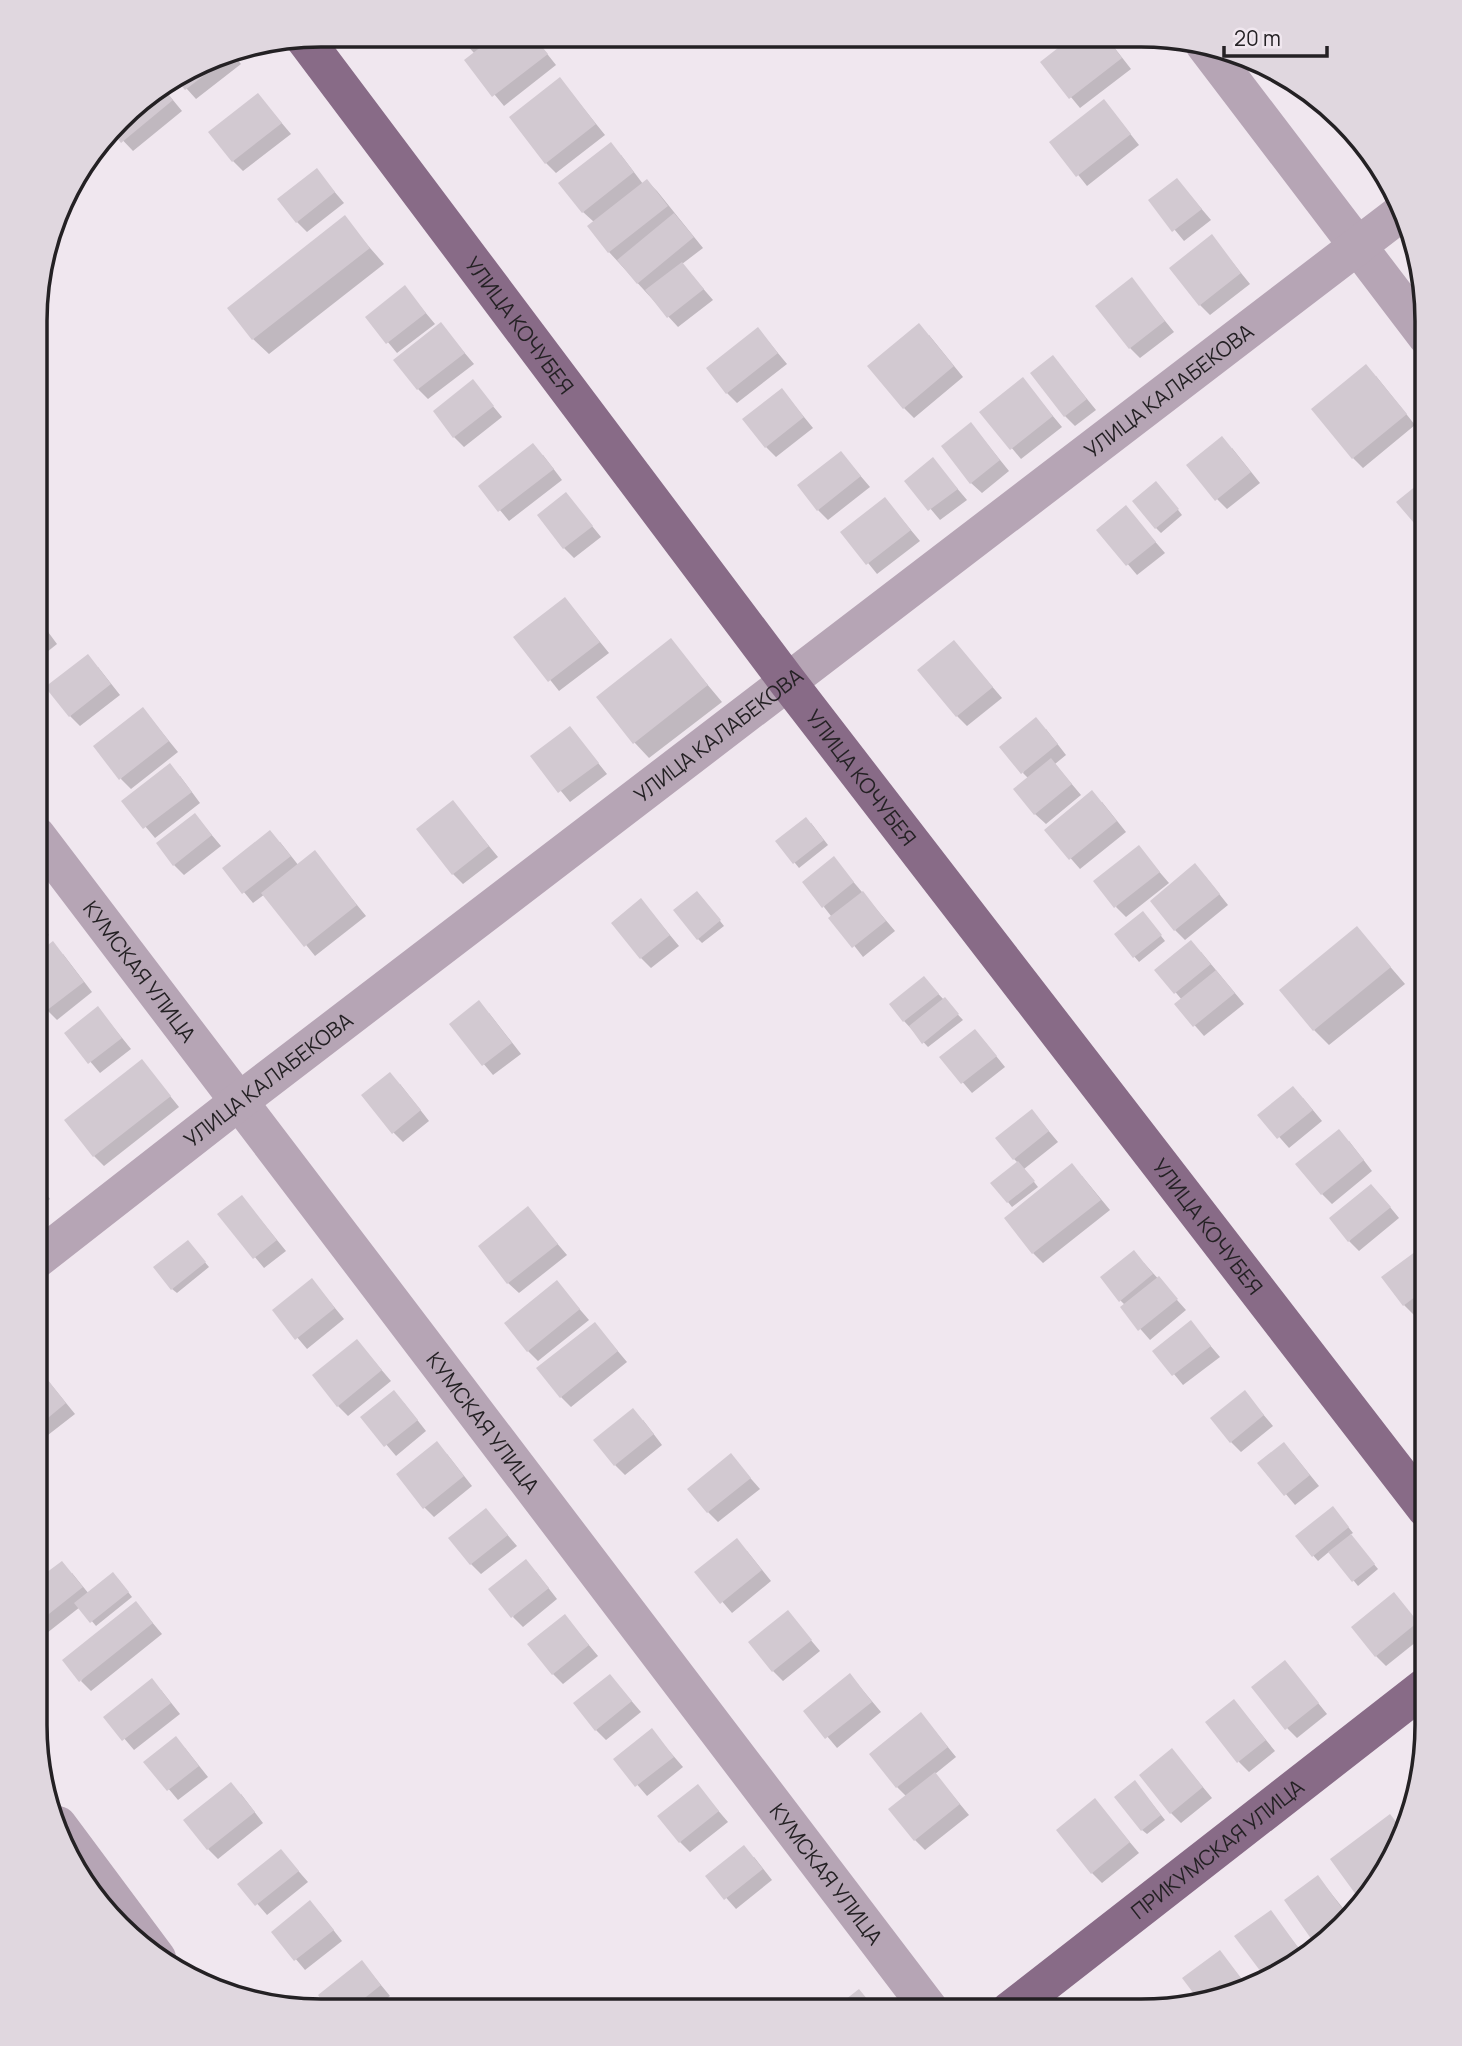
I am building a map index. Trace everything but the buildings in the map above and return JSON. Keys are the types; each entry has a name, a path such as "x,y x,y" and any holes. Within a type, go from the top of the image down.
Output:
{"main road":[{"name":"УЛИЦА КОЧУБЕЯ","path":"311,48 788,681 1415,1495"},
{"name":"ПРИКУМСКАЯ УЛИЦА","path":"1024,1999 1415,1695"}],"street":[{"path":"1215,58 1415,321"},
{"name":"УЛИЦА КАЛАБЕКОВА","path":"47,1251 237,1103 1395,218"},
{"name":"КУМСКАЯ УЛИЦА","path":"47,849 237,1103 922,1999"},
{"path":"79,1854 130,1922"}]}
